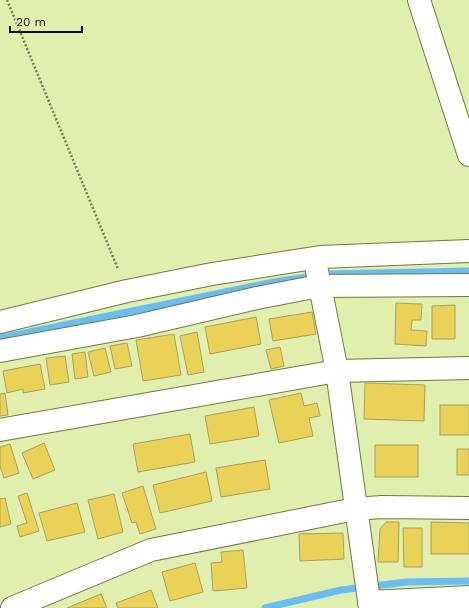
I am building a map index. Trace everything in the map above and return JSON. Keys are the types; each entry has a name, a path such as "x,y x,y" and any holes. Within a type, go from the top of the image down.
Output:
{"street":[{"path":"419,0 469,155"},
{"path":"0,351 137,326 257,298 318,273 469,251"},
{"path":"318,273 337,372 368,596 469,597"},
{"path":"0,322 127,291 212,274 318,273 469,285"},
{"path":"0,430 337,372 469,368"},
{"path":"12,608 151,550 355,508 469,508"}],"path":[{"path":"7,0 127,291"}],"building":[{"path":"396,303 422,304 421,320 412,320 411,330 427,331 426,346 395,344"},
{"path":"455,305 455,339 432,339 432,306"},
{"path":"312,312 316,334 273,341 269,319"},
{"path":"256,317 261,344 210,354 205,327"},
{"path":"197,332 204,372 188,375 180,336"},
{"path":"174,334 181,375 143,381 136,340"},
{"path":"127,343 132,366 115,369 110,346"},
{"path":"280,347 284,366 271,369 266,350"},
{"path":"105,348 111,372 94,376 88,352"},
{"path":"85,352 88,377 75,379 72,354"},
{"path":"65,356 69,382 50,385 46,358"},
{"path":"40,364 45,389 23,393 23,389 7,393 3,371"},
{"path":"365,383 425,385 424,421 364,419"},
{"path":"5,393 8,415 0,416 0,394"},
{"path":"301,393 304,406 317,403 320,416 309,418 313,436 279,443 269,400"},
{"path":"440,405 469,405 469,435 440,435"},
{"path":"254,407 259,436 210,444 205,416"},
{"path":"190,434 195,462 138,472 133,444"},
{"path":"44,443 55,470 33,479 22,453"},
{"path":"10,444 19,473 4,478 0,466 0,447"},
{"path":"375,445 418,445 418,477 375,477"},
{"path":"457,449 469,449 469,475 457,475"},
{"path":"265,460 270,489 221,497 216,468"},
{"path":"206,472 212,501 160,513 153,485"},
{"path":"143,486 156,529 140,534 136,522 132,523 122,493"},
{"path":"27,493 39,531 20,537 17,526 27,523 18,496"},
{"path":"114,494 123,532 98,539 88,500"},
{"path":"5,498 11,524 0,527 0,499"},
{"path":"77,503 85,532 47,541 39,513"},
{"path":"386,522 399,522 398,562 378,562 380,529"},
{"path":"431,522 469,523 469,554 431,554"},
{"path":"403,528 422,528 422,567 404,567"},
{"path":"343,533 344,559 300,561 299,534"},
{"path":"243,550 247,588 213,591 211,563 222,562 221,552"},
{"path":"195,563 203,592 170,601 162,572"},
{"path":"151,590 158,608 118,608 116,603"},
{"path":"101,594 107,608 67,608"}],"waterway":[{"path":"0,338 274,282 326,274 469,271"},
{"path":"265,608 341,590 407,582 469,581"}]}
